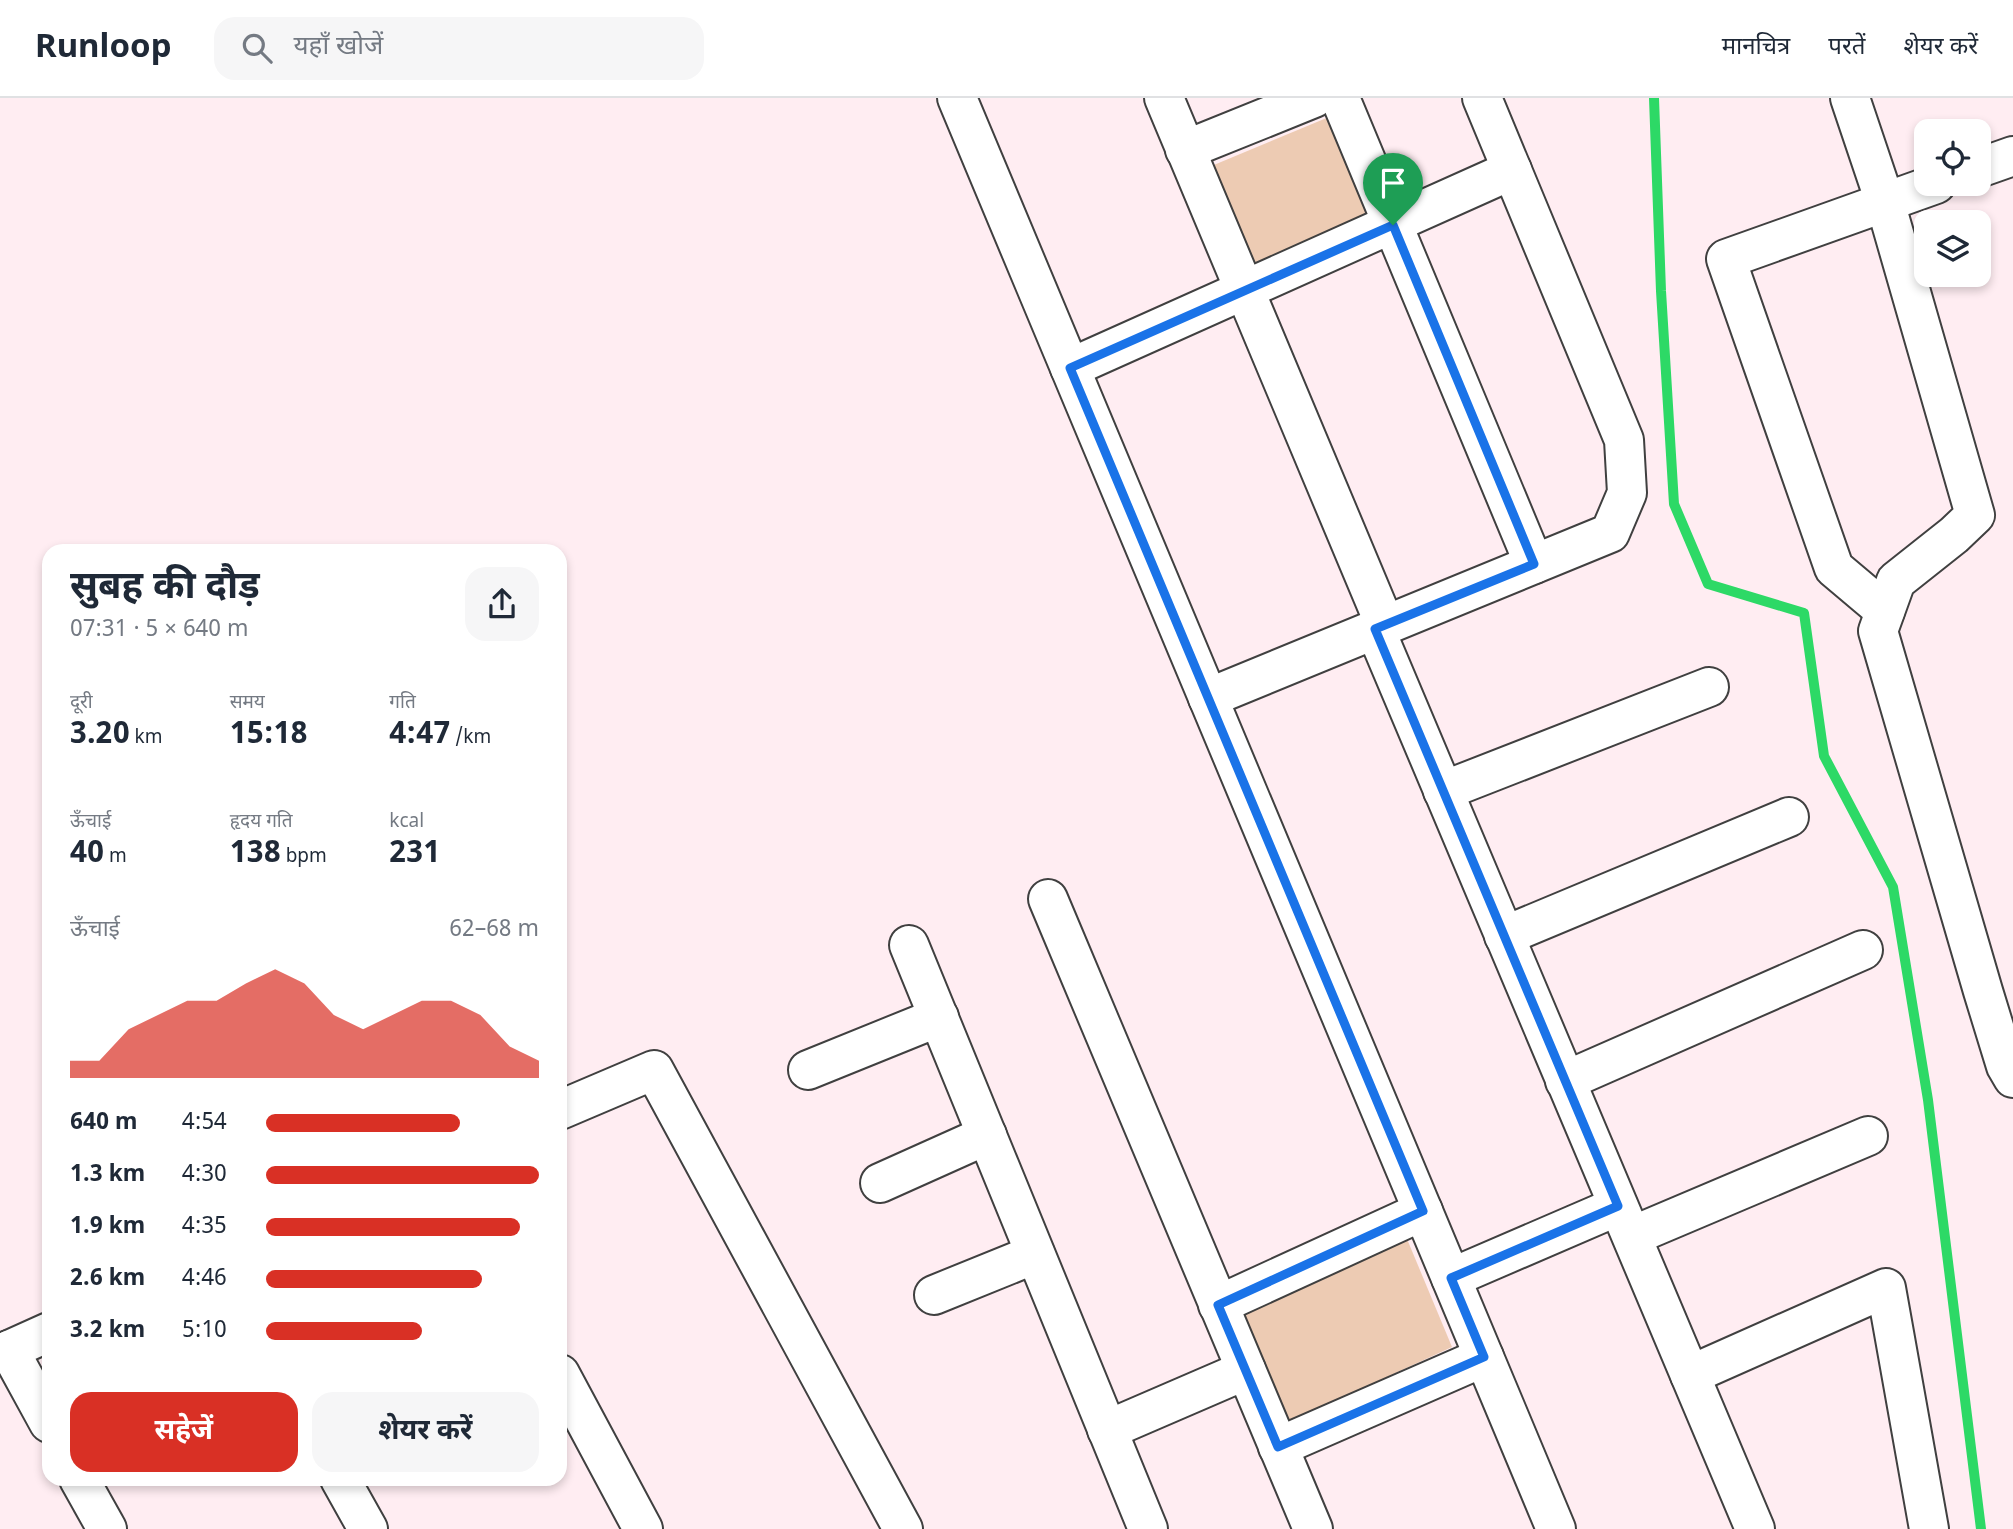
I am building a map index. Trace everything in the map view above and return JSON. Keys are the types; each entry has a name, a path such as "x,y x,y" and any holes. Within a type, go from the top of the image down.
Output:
{"street":[{"path":"957,98 1556,1529"},
{"path":"1164,98 1380,627 1443,791 1755,1529"},
{"path":"1185,150 1314,98"},
{"path":"1340,98 1534,564"},
{"path":"1208,698 1610,533 1627,493 1624,440 1482,98"},
{"path":"1850,98 1885,202 1975,515 1896,581 1878,631 1983,991 2006,1066 2013,1078"},
{"path":"1991,164 2013,156"},
{"path":"1070,368 1512,170"},
{"path":"1885,611 1834,568 1726,259 1914,192"},
{"path":"1443,791 1709,687"},
{"path":"1504,936 1789,817"},
{"path":"1048,899 1313,1529"},
{"path":"909,945 1148,1529"},
{"path":"1565,1081 1863,950"},
{"path":"808,1070 939,1017"},
{"path":"567,1107 654,1070 903,1529"},
{"path":"880,1183 987,1135"},
{"path":"1451,1278 1625,1221 1868,1136"},
{"path":"1218,1305 1423,1211"},
{"path":"934,1295 1035,1254"},
{"path":"1690,1376 1886,1288 1929,1529"},
{"path":"42,1335 4,1352 42,1412"},
{"path":"1278,1447 1484,1357"},
{"path":"1107,1430 1246,1370"},
{"path":"567,1387 643,1529"},
{"path":"83,1486 107,1529"},
{"path":"344,1486 368,1529"}],"shaded area":[{"path":"1329,117 1370,214 1250,265 1209,167"},
{"path":"1407,1239 1452,1347 1289,1422 1244,1312"}],"waterway":[{"path":"1654,98 1661,291 1674,504 1708,584 1804,613 1824,756 1893,887 1928,1100 1981,1529"}],"route":[{"path":"1393,225 1534,564 1375,629 1618,1206 1451,1278 1484,1357 1278,1447 1218,1305 1423,1211 1070,368 1393,225"}]}
